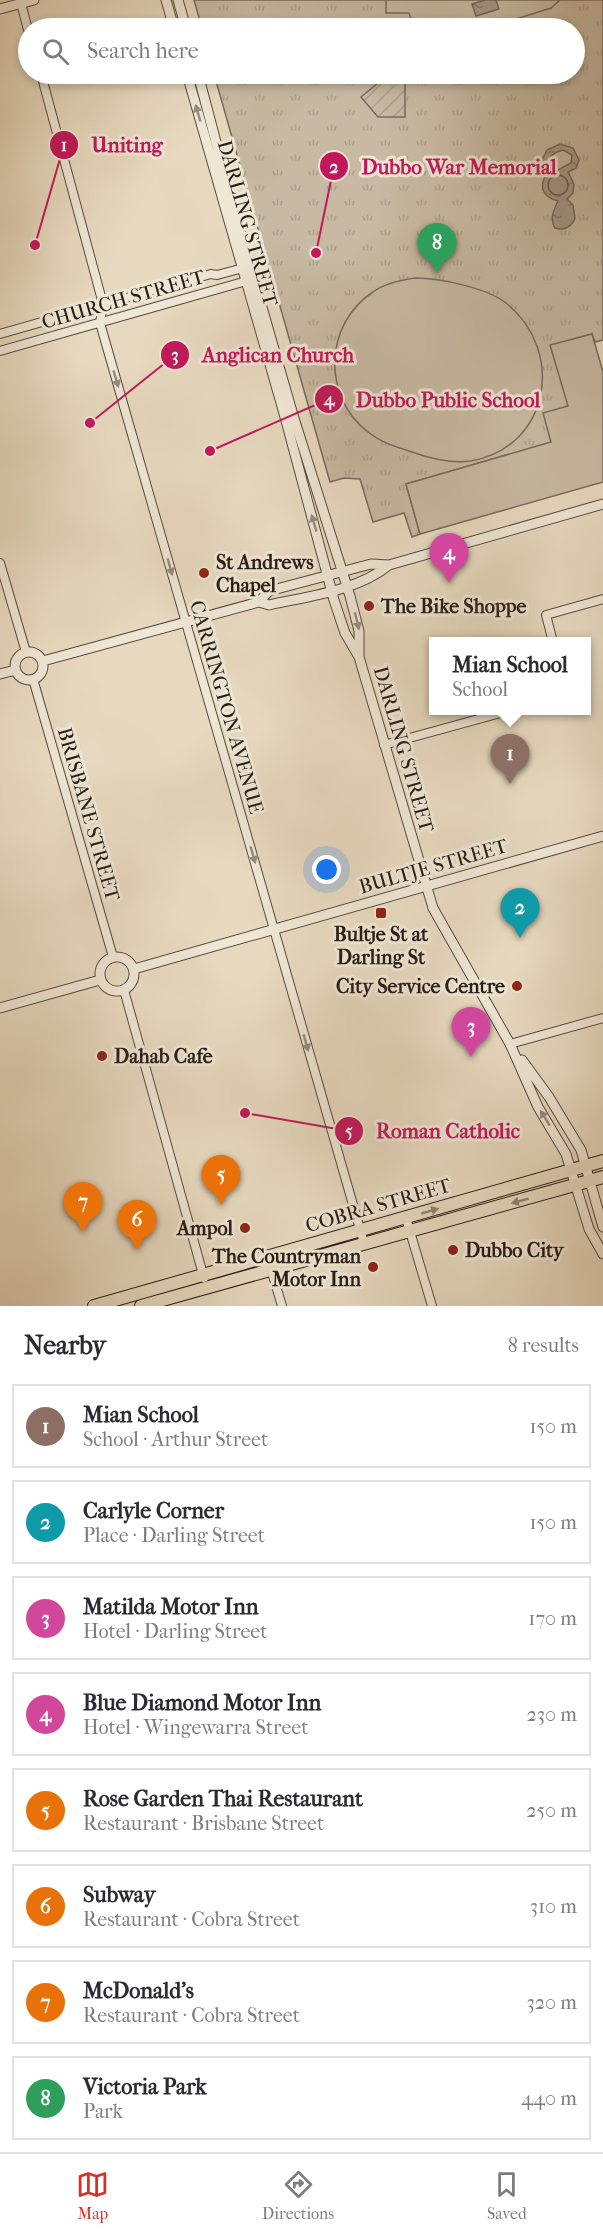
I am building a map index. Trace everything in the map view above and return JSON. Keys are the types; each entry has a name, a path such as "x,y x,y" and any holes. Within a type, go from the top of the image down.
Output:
{"highway":[{"name":"COBRA STREET","path":"93,1306 205,1280 271,1269 362,1237 406,1218 603,1161"},
{"name":"COBRA STREET","path":"141,1306 205,1280 232,1266 362,1237 410,1231 603,1177"}],"street":[{"path":"0,9 34,0"},
{"path":"166,0 171,18"},
{"path":"178,0 183,18"},
{"path":"21,3 25,18"},
{"name":"CARRINGTON AVENUE","path":"43,84 103,304 100,323 362,1237"},
{"name":"DARLING STREET","path":"190,84 247,267"},
{"name":"DARLING STREET","path":"201,84 332,590 345,633 359,657 432,908 510,1044 538,1107 566,1154 589,1229 603,1254"},
{"name":"CHURCH STREET","path":"0,334 211,274 217,275 247,267"},
{"name":"CHURCH STREET","path":"0,351 250,280"},
{"name":"DARLING STREET","path":"250,280 343,571 359,631 359,657"},
{"path":"259,602 269,591 371,564 389,565 603,504"},
{"path":"0,563 26,652"},
{"path":"43,661 259,602 269,605 332,590 375,576 389,565"},
{"path":"552,637 546,615 603,599"},
{"path":"26,652 38,654 43,661 40,674 33,679 25,679 16,670 16,661 26,652"},
{"path":"0,674 16,670"},
{"name":"BRISBANE STREET","path":"33,679 113,957"},
{"path":"384,745 496,715"},
{"name":"BULTJE STREET","path":"134,969 603,837"},
{"path":"113,957 128,961 134,969 134,979 124,990 107,989 100,980 100,968 103,963 113,957"},
{"path":"0,1008 100,980"},
{"path":"124,990 205,1280"},
{"path":"510,1044 603,1018"},
{"name":"DARLING STREET","path":"510,1044 549,1097 581,1150 603,1227"},
{"path":"406,1218 432,1306"},
{"path":"232,1266 265,1263 271,1269 282,1306"}],"green space":[{"path":"194,0 603,0 603,340 595,342 592,334 568,406 552,442 406,484 420,534 412,537 404,513 373,522 360,479 344,478 330,482 217,84 585,84 585,18 199,18"},
{"path":"386,0 560,0 551,8 519,18 411,18 409,13 386,13"},
{"path":"377,84 405,84 405,117 378,117 361,97"},
{"path":"415,278 463,285 498,298 525,323 537,346 542,370 541,395 533,418 518,437 498,452 471,461 455,462 432,458 398,447 368,432 353,417 342,400 336,381 335,361 338,341 345,322 357,306 373,292 393,282"},
{"path":"592,334 603,372 603,482 420,534 406,484 551,442 543,413 568,406 550,345"}],"water":[{"path":"485,0 496,0 499,9 476,16 472,4"},
{"path":"560,144 573,148 579,160 576,168 568,172 574,184 573,193 567,199 573,205 575,218 570,226 564,229 555,228 553,225 552,218 558,201 548,197 543,190 543,182 548,172 543,169 541,162 547,150","holes":["563,150 572,155 571,163 558,170 549,167 547,163 551,156"]}],"place":[{"name":"Uniting","path":"35,245"},
{"name":"Dubbo War Memorial","path":"316,253"},
{"name":"Victoria Park","path":"437,273"},
{"name":"Anglican Church","path":"90,423"},
{"name":"Dubbo Public School","path":"210,451"},
{"name":"St Andrews Chapel","path":"204,573"},
{"name":"Blue Diamond Motor Inn","path":"449,583"},
{"name":"The Bike Shoppe","path":"369,606"},
{"name":"Mian School","path":"510,784"},
{"name":"Bultje St at Darling St","path":"381,913"},
{"name":"Carlyle Corner","path":"520,938"},
{"name":"City Service Centre","path":"517,986"},
{"name":"Dahab Cafe","path":"102,1056"},
{"name":"Matilda Motor Inn","path":"471,1057"},
{"name":"Roman Catholic","path":"245,1113"},
{"name":"Rose Garden Thai Restaurant","path":"221,1205"},
{"name":"Ampol","path":"245,1228"},
{"name":"McDonald's","path":"83,1232"},
{"name":"Subway","path":"137,1250"},
{"name":"Dubbo City","path":"453,1250"},
{"name":"The Countryman Motor Inn","path":"373,1267"}]}
